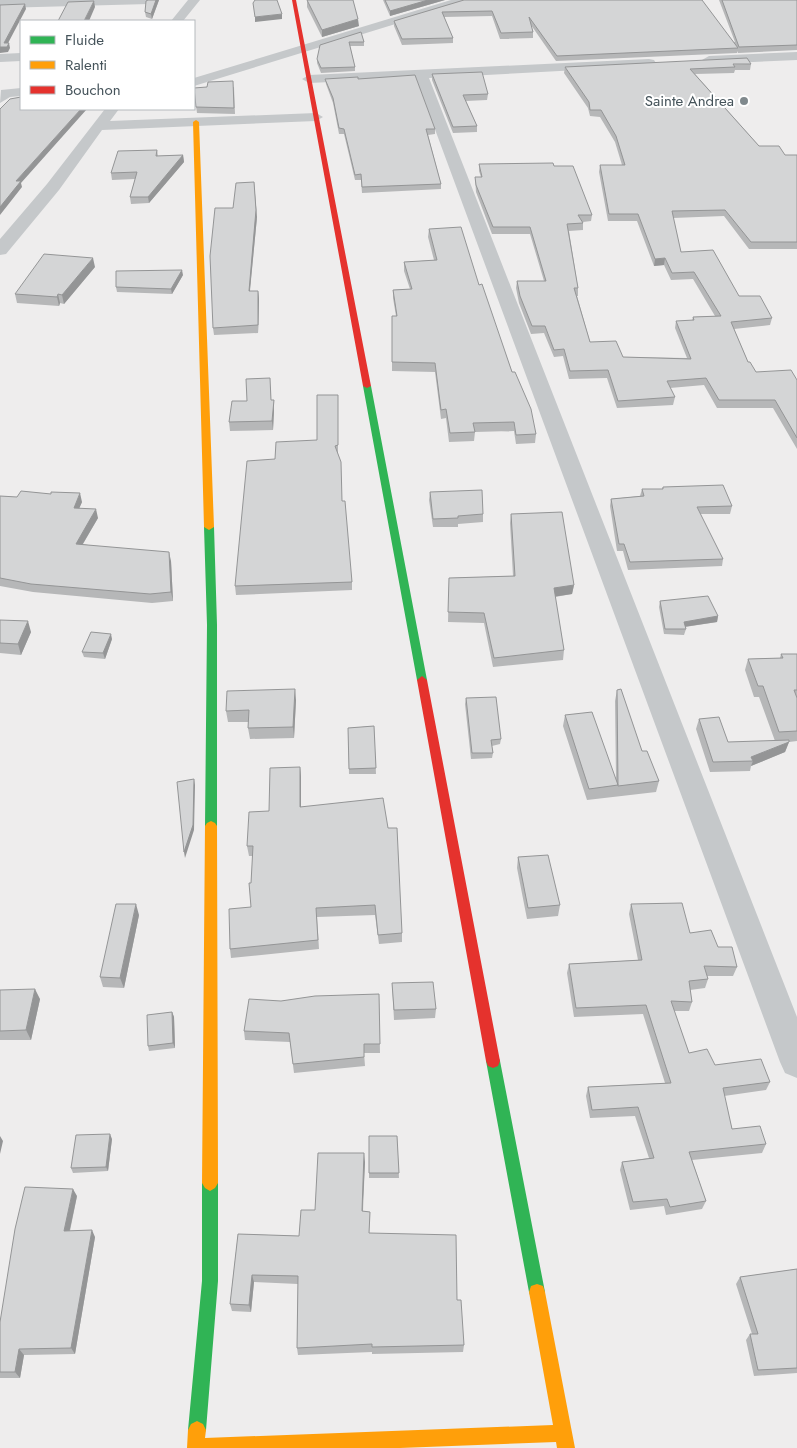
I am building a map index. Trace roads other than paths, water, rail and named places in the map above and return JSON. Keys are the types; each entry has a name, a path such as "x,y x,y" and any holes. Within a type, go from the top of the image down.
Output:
{"street":[{"path":"0,4 149,0"},
{"path":"178,20 194,0"},
{"path":"294,0 566,1448"},
{"path":"195,82 463,0"},
{"path":"698,61 797,56"},
{"path":"0,58 20,57"},
{"path":"309,79 658,63"},
{"path":"421,74 797,1062"},
{"path":"2,95 20,92"},
{"path":"0,250 53,187 111,110"},
{"path":"98,126 316,117"},
{"path":"196,122 212,645 210,1281 195,1447 563,1433"}],"place":[{"name":"Sainte Andrea","path":"744,101"}]}
